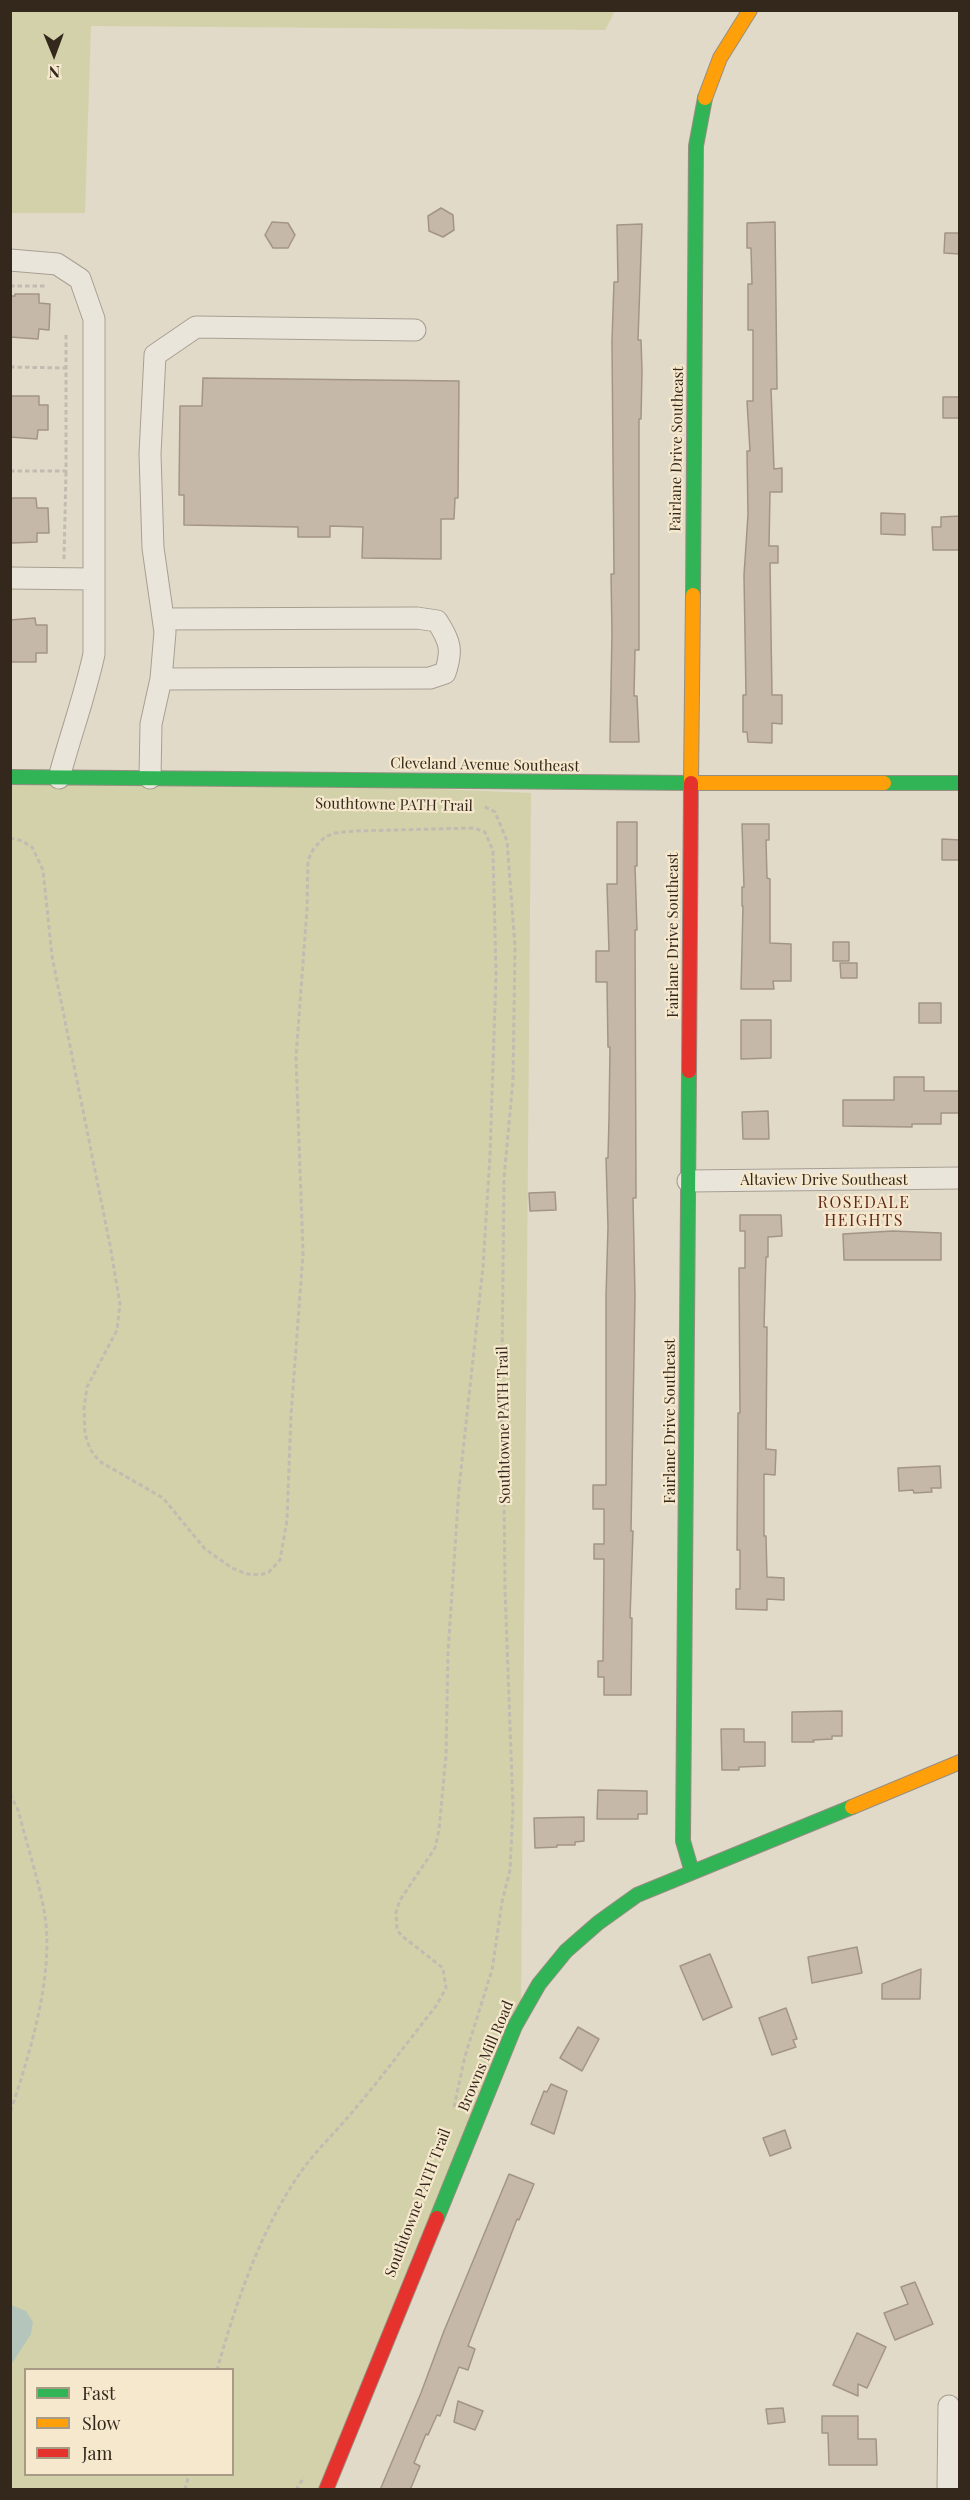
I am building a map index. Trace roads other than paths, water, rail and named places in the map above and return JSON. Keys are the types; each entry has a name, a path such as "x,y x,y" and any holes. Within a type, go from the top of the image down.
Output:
{"street":[{"name":"Fairlane Drive Southeast","path":"692,1872 683,1841 696,146 703,102 720,55 750,10"},
{"path":"10,260 57,264 80,279 93,319 95,399 93,654 86,691 59,778"},
{"path":"150,778 151,724 161,679 165,632 153,548 150,454 155,355 196,327 415,330"},
{"path":"10,578 92,579"},
{"path":"161,679 430,678 445,673 450,658 448,639 437,621 417,618 163,619"},
{"name":"Cleveland Avenue Southeast","path":"10,777 960,783"},
{"name":"Altaview Drive Southeast","path":"688,1181 960,1178"},
{"name":"Browns Mill Road","path":"326,2490 515,2026 530,1997 559,1956 597,1921 637,1895 960,1762"},
{"path":"948,2490 949,2406"}],"district":[{"name":"ROSEDALE HEIGHTS","path":"864,1212"}]}
